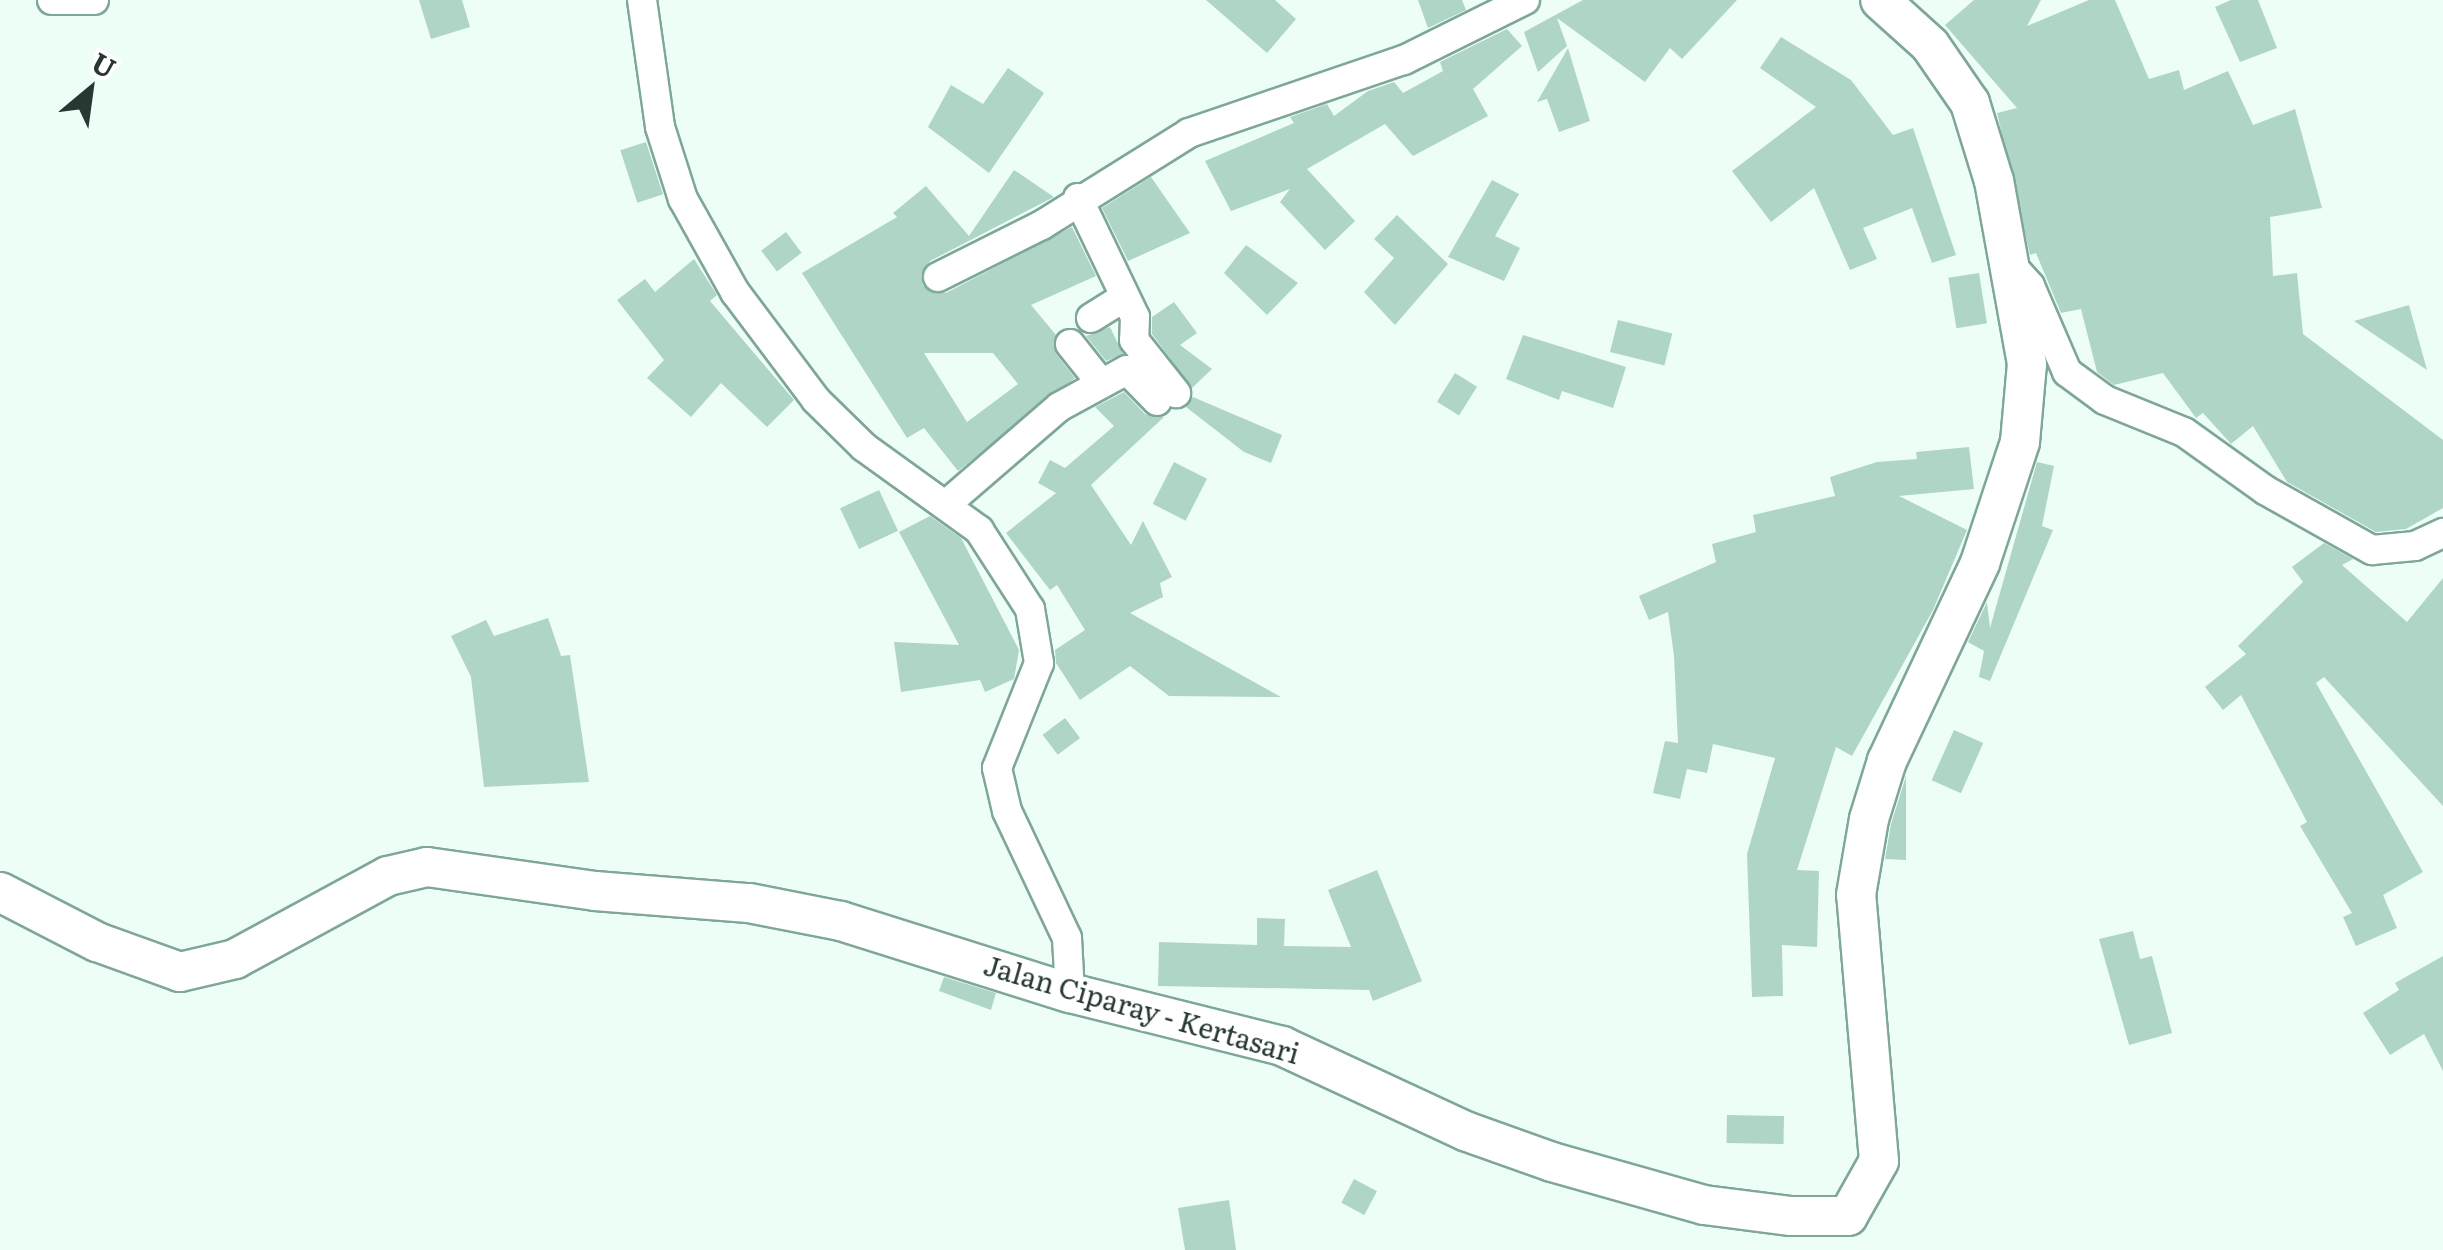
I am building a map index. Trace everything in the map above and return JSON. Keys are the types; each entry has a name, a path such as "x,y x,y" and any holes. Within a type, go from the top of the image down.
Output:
{"main road":[{"name":"Jalan Ciparay - Kertasari","path":"0,892 97,942 180,972 236,959 388,876 427,867 749,903 892,935 1070,993 1282,1046 1465,1131 1552,1162 1704,1204 1790,1216 1848,1216 1879,1161 1858,946 1862,857 1887,761 1980,563 2020,442 2027,364 2013,267 1970,103 1930,46 1880,0"}],"street":[{"path":"52,0 94,0"},
{"path":"642,0 660,127 704,243 761,332 816,400 916,488 948,502 979,530 1030,609 1038,663 997,768 1007,811 1067,938 1070,993"},
{"path":"938,277 1042,225 1078,198 1188,133 1404,60 1525,0"},
{"path":"948,502 1032,438 1059,407 1127,370 1166,397 1134,340 1136,317 1078,198"},
{"path":"2013,267 2030,286 2068,372 2106,400 2184,432 2265,490 2372,550 2415,546 2443,532"},
{"path":"1091,318 1124,298"},
{"path":"1070,344 1101,383"}],"building":[{"path":"419,0 462,0 470,27 431,39"},
{"path":"1206,0 1275,0 1296,19 1267,53"},
{"path":"1418,0 1462,0 1466,10 1428,28"},
{"path":"1583,0 1737,0 1682,59 1670,48 1645,82 1557,18 1567,46 1538,72 1524,32"},
{"path":"1974,0 2041,0 2027,26 2089,0 2115,0 2149,79 2179,70 2184,90 2228,71 2253,125 2295,109 2322,208 2270,217 2273,276 2297,273 2303,334 2443,440 2443,508 2406,529 2376,532 2287,482 2253,426 2231,444 2203,413 2196,418 2163,373 2114,385 2097,372 2081,309 2061,313 2036,253 2030,255 1997,113 2017,108 1945,25"},
{"path":"2231,0 2258,0 2277,48 2240,62 2215,7"},
{"path":"1507,29 1522,46 1473,89 1488,116 1413,156 1385,124 1307,169 1355,221 1325,250 1280,202 1290,189 1231,211 1205,161 1294,123 1290,117 1327,104 1334,116 1368,91 1394,82 1403,93 1443,71 1440,62"},
{"path":"1781,37 1851,80 1893,135 1913,128 1956,255 1932,263 1912,208 1863,228 1877,259 1850,270 1814,188 1771,222 1732,171 1816,107 1760,68"},
{"path":"1568,48 1590,121 1559,132 1547,99 1537,102"},
{"path":"1008,68 1044,93 989,173 928,127 951,85 983,104"},
{"path":"646,142 663,194 637,203 620,150"},
{"path":"1014,170 1054,197 930,261 921,275 923,286 946,293 1072,227 1096,276 1031,305 1056,335 1056,354 1075,378 958,471 924,428 907,438 802,273 897,217 893,213 926,186 969,236","holes":["924,353 993,353 1018,384 967,422"]},
{"path":"1151,177 1190,233 1128,261 1102,208"},
{"path":"1492,180 1519,194 1495,236 1520,248 1504,281 1448,257"},
{"path":"1397,215 1448,264 1395,325 1364,292 1394,258 1374,239"},
{"path":"786,232 802,253 777,271 761,251"},
{"path":"1246,245 1298,283 1267,315 1224,273"},
{"path":"694,259 717,295 710,301 794,400 767,427 721,383 691,417 647,378 664,360 617,300 645,279 655,292"},
{"path":"1979,273 1987,323 1956,328 1948,278"},
{"path":"1174,302 1197,333 1180,345 1212,369 1192,388 1152,334 1152,317"},
{"path":"2409,305 2427,370 2354,321"},
{"path":"1618,320 1672,334 1664,366 1610,352"},
{"path":"1110,327 1123,354 1106,361 1086,336"},
{"path":"1523,335 1626,367 1613,408 1562,391 1559,400 1506,379"},
{"path":"1455,373 1477,387 1459,416 1437,402"},
{"path":"1124,392 1145,414 1164,417 1091,485 1131,545 1143,521 1172,577 1160,583 1163,597 1130,613 1281,697 1169,696 1130,666 1080,700 1056,663 1055,650 1085,630 1057,585 1050,590 1006,533 1056,493 1038,483 1050,460 1065,468 1114,426 1095,407"},
{"path":"1193,397 1282,435 1271,463 1244,452 1186,407"},
{"path":"1969,447 1974,489 1899,496 1967,530 1933,610 1852,756 1836,747 1797,870 1819,871 1817,947 1782,945 1783,996 1752,997 1747,854 1775,758 1713,744 1707,773 1687,769 1680,799 1653,793 1665,741 1678,743 1674,656 1668,612 1649,620 1639,596 1716,562 1712,544 1756,532 1753,515 1835,496 1830,477 1877,462 1917,459 1916,452"},
{"path":"1174,462 1207,479 1186,521 1153,504"},
{"path":"2037,462 2054,466 2042,526 2053,530 1990,681 1979,677 1984,651 1968,642 1987,602 1990,628"},
{"path":"879,490 898,531 859,549 840,508"},
{"path":"930,516 961,538 1019,650 1014,679 985,692 980,680 901,692 894,642 959,645 899,532"},
{"path":"2324,543 2353,559 2342,565 2407,622 2443,578 2443,806 2324,677 2316,683 2423,872 2383,895 2397,928 2356,946 2343,917 2352,913 2300,826 2307,822 2241,695 2223,710 2205,687 2246,654 2238,646 2303,582 2292,567"},
{"path":"548,618 561,656 570,655 589,782 484,787 471,677 451,636 486,620 494,636"},
{"path":"1065,718 1080,738 1058,755 1043,735"},
{"path":"1954,730 1983,743 1961,793 1932,780"},
{"path":"1906,776 1906,860 1885,859 1891,824"},
{"path":"1377,870 1422,981 1373,1001 1369,990 1158,986 1159,942 1257,945 1257,918 1285,919 1284,946 1351,947 1328,890"},
{"path":"2133,931 2140,959 2152,956 2172,1033 2129,1045 2099,939"},
{"path":"2443,956 2443,1071 2424,1034 2390,1055 2363,1013 2399,990 2395,983"},
{"path":"944,977 996,993 991,1010 939,991"},
{"path":"1727,1115 1784,1116 1784,1144 1727,1143"},
{"path":"1354,1179 1377,1191 1364,1215 1341,1203"},
{"path":"1229,1200 1236,1250 1185,1250 1178,1208"}]}
